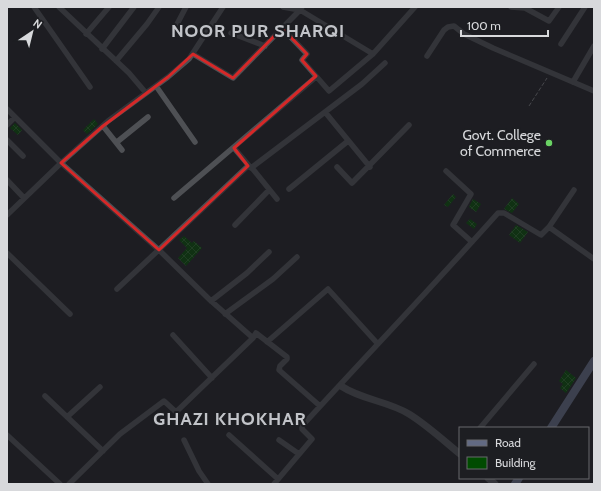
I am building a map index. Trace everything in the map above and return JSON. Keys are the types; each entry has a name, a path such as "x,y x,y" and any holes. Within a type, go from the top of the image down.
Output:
{"main road":[{"path":"552,427 594,361"}],"street":[{"path":"34,7 90,87"},
{"path":"59,7 116,61 146,93"},
{"path":"86,34 109,7"},
{"path":"102,49 134,7"},
{"path":"116,61 147,24 158,7"},
{"path":"175,28 186,7"},
{"path":"7,215 61,163 103,126 189,59 223,7"},
{"path":"282,7 301,9 373,54"},
{"path":"282,28 307,54 302,60 329,91 373,54 415,7"},
{"path":"510,7 525,8 549,21 559,7"},
{"path":"561,44 585,7"},
{"path":"193,54 233,78 301,9"},
{"path":"427,56 444,30 448,27 454,26 464,34 493,48 594,91"},
{"path":"231,33 265,46"},
{"path":"573,82 594,46"},
{"path":"117,288 250,166 362,84 385,63"},
{"path":"174,198 316,77"},
{"path":"156,86 195,142"},
{"path":"7,109 61,163 159,250 210,301 253,338"},
{"path":"324,112 370,167"},
{"path":"7,125 15,117"},
{"path":"117,142 148,117"},
{"path":"337,167 352,183 370,167 409,125"},
{"path":"103,126 122,150"},
{"path":"7,140 23,156"},
{"path":"289,189 348,141"},
{"path":"234,148 277,199"},
{"path":"446,171 471,194 453,225 472,242"},
{"path":"7,180 24,198"},
{"path":"236,224 269,190"},
{"path":"229,435 276,482 312,439 302,429 302,426 341,386 377,343 500,212 539,235 549,227 574,190"},
{"path":"549,227 594,260"},
{"path":"210,301 248,273 269,252"},
{"path":"7,253 70,314"},
{"path":"226,314 273,279 297,257"},
{"path":"267,342 328,289 377,343"},
{"path":"69,484 120,434 164,401 176,412 253,338 256,333 287,358 280,366 279,370 320,406"},
{"path":"173,335 212,378"},
{"path":"481,427 534,364"},
{"path":"341,386 350,392 390,405 409,414 459,452"},
{"path":"67,417 100,387"},
{"path":"45,396 103,451"},
{"path":"7,435 60,484"},
{"path":"184,440 199,471 208,484"},
{"path":"279,440 299,454"}],"path":[{"path":"529,106 551,72"}],"highlighted area":[{"path":"282,28 307,54 302,60 316,76 234,148 248,166 159,250 61,163 103,126 168,77 193,54 233,78"}],"building":[{"path":"94,119 98,124 87,134 83,130"},
{"path":"15,123 22,130 18,135 10,128"},
{"path":"453,194 456,197 448,207 444,205"},
{"path":"512,198 519,204 512,213 504,209"},
{"path":"473,199 481,204 476,212 469,207"},
{"path":"470,219 477,224 474,229 466,223"},
{"path":"516,225 528,232 520,243 509,235"},
{"path":"184,236 192,243 194,241 202,248 186,266 178,258 187,248 179,240"},
{"path":"566,370 576,378 566,393 560,388 563,384 559,381"}],"place":[{"name":"Govt. College of Commerce","path":"549,143"}],"district":[{"name":"NOOR PUR SHARQI","path":"258,31"},
{"name":"GHAZI KHOKHAR","path":"230,419"}]}
